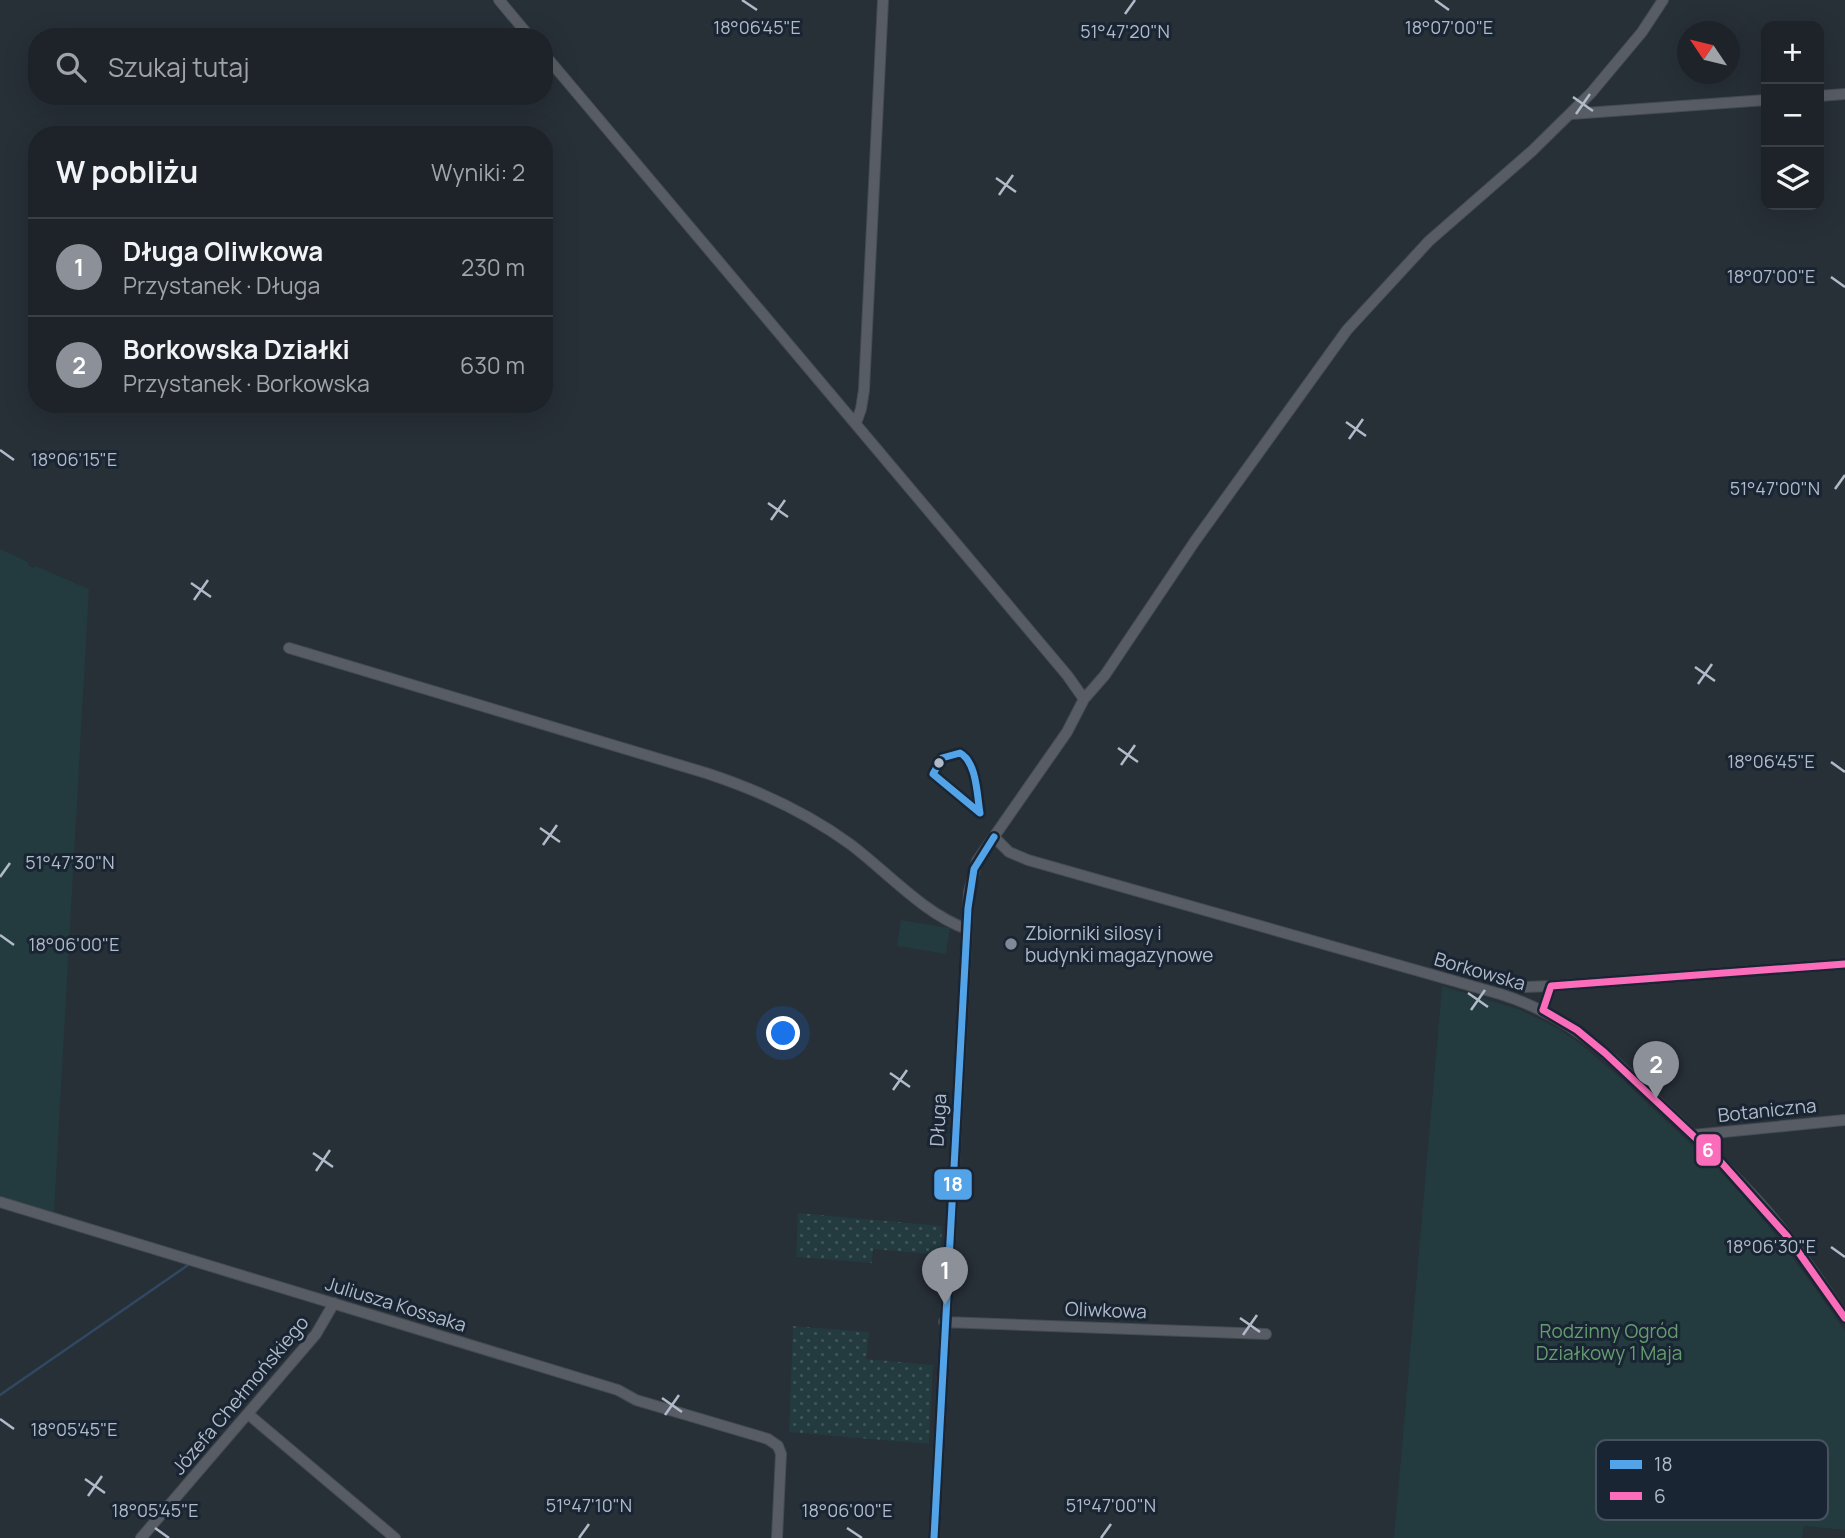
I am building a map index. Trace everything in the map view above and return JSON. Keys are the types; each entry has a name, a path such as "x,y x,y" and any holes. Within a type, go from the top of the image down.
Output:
{"street":[{"path":"499,0 522,28"},
{"path":"856,423 864,390 883,0"},
{"name":"Długa","path":"933,1538 969,892 974,869 1067,733 1084,699 1105,675 1195,541 1347,330 1429,241 1571,114 1623,56 1662,0"},
{"path":"553,65 1067,675 1084,699"},
{"path":"1824,96 1845,94"},
{"path":"1571,114 1761,100"},
{"path":"289,648 706,773 763,793 836,835 935,911 952,923 967,929"},
{"name":"Borkowska","path":"994,837 1009,852 1028,860 1500,994 1543,1010 1588,1038 1693,1135 1767,1212 1806,1261 1845,1318"},
{"path":"1525,987 1845,964"},
{"path":"1543,1010 1551,986"},
{"name":"Botaniczna","path":"1693,1135 1845,1119"},
{"name":"Juliusza Kossaka","path":"0,1202 618,1390 636,1399 768,1439 778,1446 782,1458 777,1538"},
{"name":"Józefa Chełmońskiego","path":"141,1538 316,1334 334,1303"},
{"name":"Oliwkowa","path":"944,1322 1266,1334"},
{"path":"248,1413 396,1538"}],"green space":[{"path":"0,549 28,562 29,566 36,566 89,589 54,1214 3,1199 0,1195"},
{"path":"901,920 950,928 946,954 897,946"},
{"name":"Rodzinny Ogród Działkowy 1 Maja","path":"1442,986 1521,1010 1559,1029 1583,1046 1728,1179 1767,1224 1815,1288 1845,1331 1845,1530 1804,1526 1802,1538 1394,1538"},
{"path":"798,1213 942,1226 941,1255 873,1249 872,1263 796,1257"},
{"path":"793,1326 869,1332 866,1359 933,1365 929,1444 789,1432"}],"waterway":[{"path":"0,1395 191,1263"}],"transit line":[{"name":"18","path":"960,753 966,757 973,771 980,813 933,774 942,758 960,753"},
{"name":"18","path":"934,1538 968,908 974,869 994,837"},
{"name":"6","path":"1543,1010 1551,986 1845,964"},
{"name":"6","path":"1543,1010 1577,1030 1605,1053 1720,1161 1787,1236 1845,1318"}],"place":[{"name":"Zbiorniki silosy i budynki magazynowe","path":"1011,944"},
{"name":"Borkowska Działki","path":"1656,1099"},
{"name":"Długa Oliwkowa","path":"945,1305"}]}
